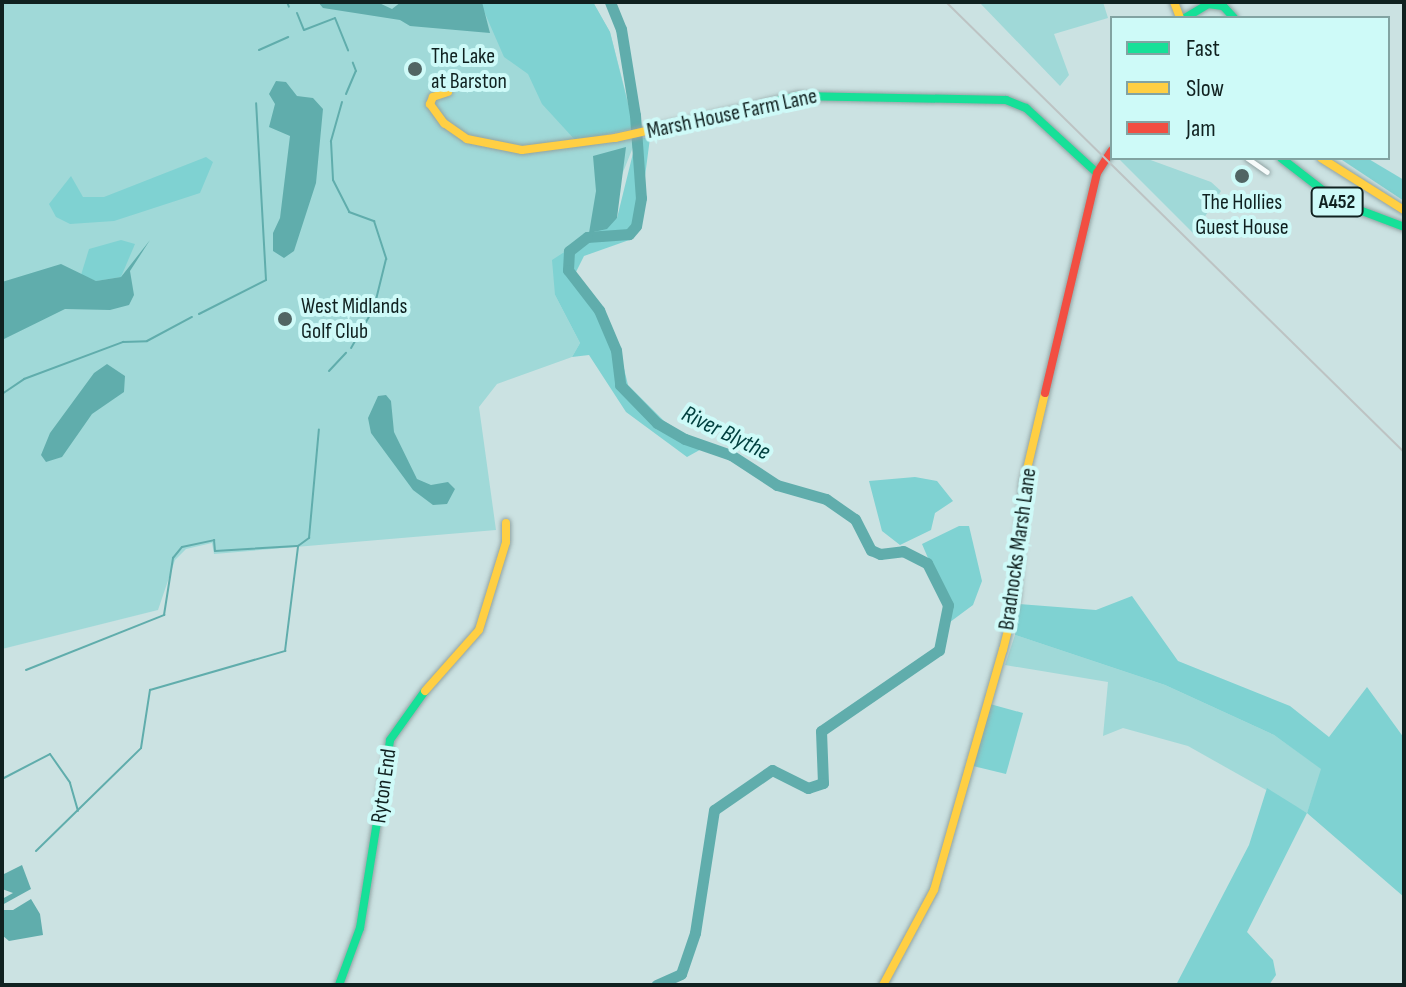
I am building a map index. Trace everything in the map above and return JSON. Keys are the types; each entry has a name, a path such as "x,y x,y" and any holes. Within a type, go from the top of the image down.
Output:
{"main road":[{"path":"1186,16 1205,3 1223,6 1232,16"},
{"name":"Marsh House Farm Lane","path":"448,92 433,97 432,111 477,143 522,150 615,138 823,94 1006,100 1026,108 1097,173"},
{"name":"Bradnocks Marsh Lane","path":"883,985 934,890 1003,650 1016,598 1024,482 1097,173 1110,153"},
{"name":"A452","path":"1284,160 1338,202 1404,227"},
{"name":"A452","path":"1324,160 1404,210"},
{"name":"Ryton End","path":"339,985 360,928 390,740 396,725 479,630 506,542 506,523"}],"street":[{"path":"1250,160 1267,172"}],"shaded area":[{"name":"West Midlands Golf Club","path":"2,2 593,2 610,32 637,137 599,233 589,233 555,295 580,343 572,357 497,384 479,407 496,530 214,554 212,543 186,549 175,560 158,610 2,649"},
{"path":"318,2 377,2 392,9 401,2 482,2 490,33 410,26 400,20 323,8"},
{"path":"480,2 593,2 610,32 634,128 576,141 542,104 528,74 504,57"},
{"path":"979,2 1103,2 1108,18 1054,34 1069,75 1060,86"},
{"path":"276,81 286,82 297,96 313,98 323,109 316,183 294,251 284,258 273,251 273,233 280,218 290,136 269,127 275,104 269,94"},
{"path":"637,137 650,138 638,230 632,239 584,256 575,274 618,344 628,385 664,421 705,447 687,457 626,412 589,355 572,357 580,343 555,295 552,260 617,218"},
{"path":"626,147 617,218 607,229 589,233 596,191 593,156"},
{"path":"206,157 213,162 200,193 114,221 70,224 56,217 49,204 71,176 83,197 104,197"},
{"path":"1120,160 1150,160 1211,182 1221,191 1194,234"},
{"path":"1342,160 1370,160 1404,180 1404,201"},
{"path":"121,240 135,244 121,277 96,281 81,275 89,249"},
{"path":"150,240 130,271 134,295 129,305 110,310 65,309 2,340 2,282 61,264 96,281 121,277"},
{"path":"107,364 125,376 124,392 92,414 62,457 46,462 41,455 50,433 94,373"},
{"path":"386,395 391,401 394,432 417,479 431,485 448,482 455,489 447,504 433,505 413,490 371,433 368,418 378,396"},
{"path":"915,477 937,481 953,501 935,513 931,530 900,545 882,531 869,481"},
{"path":"959,526 969,526 982,581 973,605 946,625 948,605 922,544"},
{"path":"1132,596 1178,661 1290,706 1329,737 1367,687 1404,738 1404,897 1307,813 1321,769 1274,735 1165,685 1015,635 1019,604 1096,610"},
{"path":"1015,635 1165,685 1274,735 1322,769 1307,813 1188,746 1123,728 1103,736 1108,682 1005,665"},
{"path":"990,704 1023,713 1006,774 973,766"},
{"path":"1267,788 1307,813 1247,932 1273,960 1276,975 1269,985 1176,985 1249,845"},
{"path":"22,865 31,889 2,905 2,899 13,893 2,889 2,875"},
{"path":"31,899 40,914 43,935 9,941 2,935 2,910 13,910"}],"waterway":[{"path":"287,2 289,7"},
{"name":"River Blythe","path":"610,2 621,29 635,115 641,198 636,226 629,234 587,237 569,251 568,270 599,310 616,350 620,385 657,423 685,439 731,455 777,485 826,499 855,519 871,550 880,554 903,551 927,563 948,605 939,650 821,731 823,783 808,788 772,770 714,810 695,933 681,974 656,985"},
{"path":"297,13 304,30 335,18 348,51"},
{"path":"259,50 288,37"},
{"path":"346,94 356,71 353,63"},
{"path":"342,102 331,141 333,180 349,212 374,221 386,259 374,308 351,348"},
{"path":"199,314 266,280 256,103"},
{"path":"2,394 24,379 123,342 147,341 192,317"},
{"path":"329,371 346,353"},
{"path":"36,851 141,748 150,690 285,651 298,546 309,538 319,429"},
{"path":"26,670 164,615 173,558 182,547 214,540 215,551 297,546"},
{"path":"2,779 50,754 70,783 78,811"}],"railway":[{"path":"946,2 1404,452"}],"traffic: fast":[{"path":"1188,16 1208,4 1223,6 1232,16"},
{"path":"748,108 798,96 1006,100 1026,108 1097,173"},
{"path":"1284,160 1338,202 1404,227"},
{"path":"339,985 360,928 390,740 425,691"}],"traffic: slow":[{"path":"1174,2 1179,16"},
{"path":"448,92 433,97 430,104 444,123 467,139 522,150 615,138 748,108"},
{"path":"1324,160 1404,210"},
{"path":"883,985 934,890 1003,650 1016,598 1024,482 1045,393"},
{"path":"425,691 479,630 506,542 506,523"}],"traffic: jam":[{"path":"1045,393 1097,173 1110,153"}],"place":[{"name":"The Lake at Barston","path":"415,69"},
{"name":"The Hollies Guest House","path":"1242,176"},
{"name":"West Midlands Golf Club","path":"285,319"}]}
